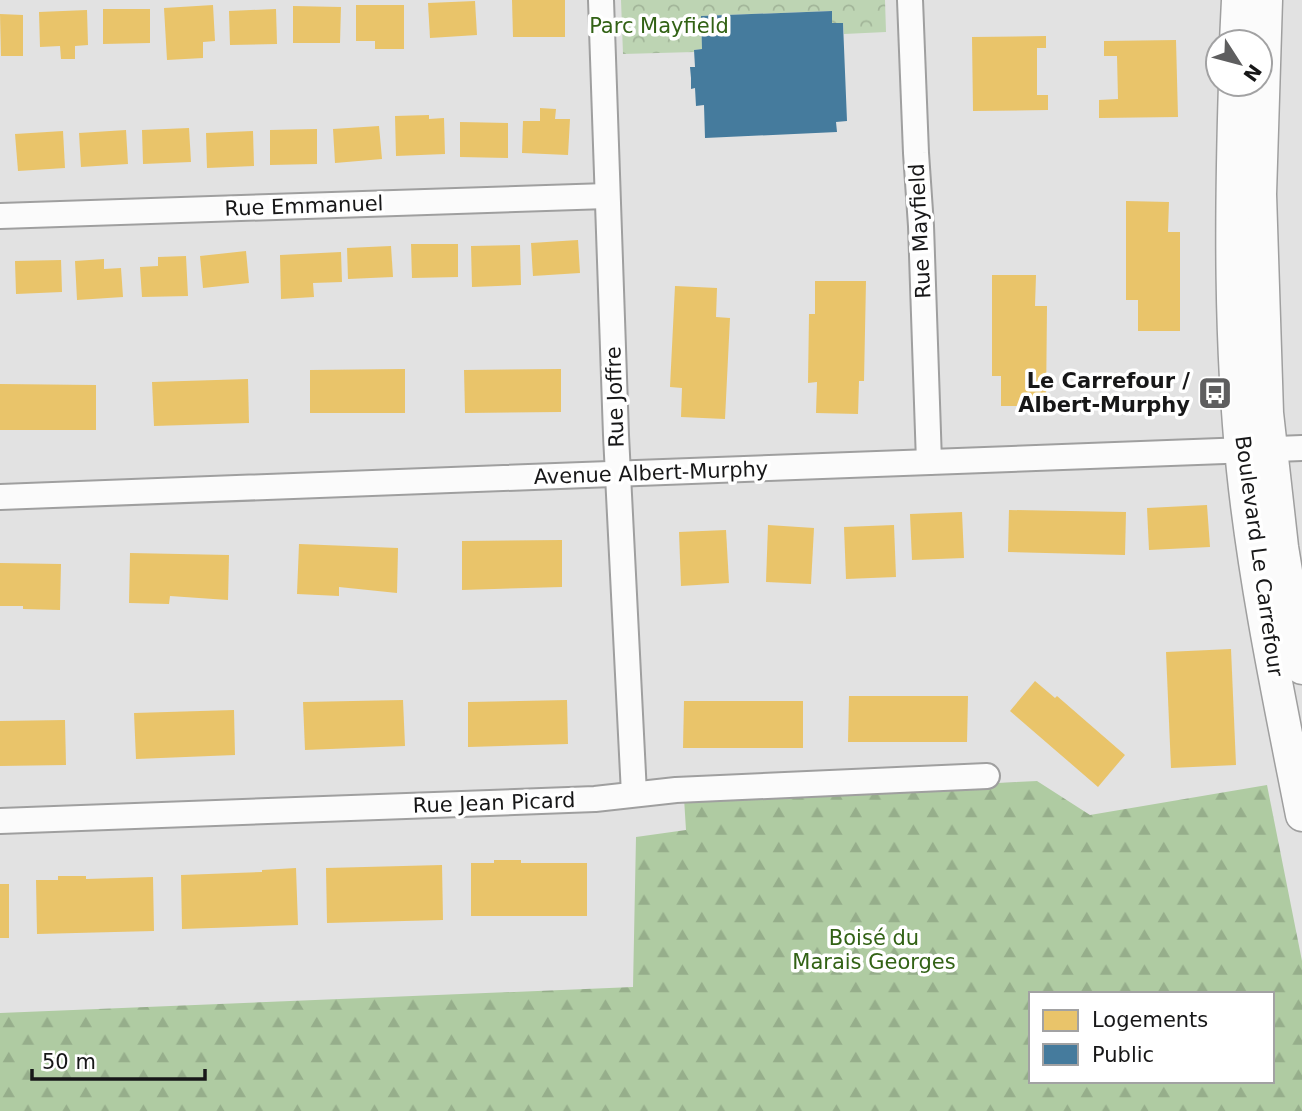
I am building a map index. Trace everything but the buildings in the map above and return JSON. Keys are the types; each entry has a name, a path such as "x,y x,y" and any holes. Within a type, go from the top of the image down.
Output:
{"street":[{"name":"Rue Joffre","path":"601,0 618,474 634,794"},
{"name":"Rue Mayfield","path":"910,0 929,462"},
{"path":"1237,28 1238,0"},
{"name":"Boulevard Le Carrefour","path":"1266,0 1256,449 1248,507 1302,815"},
{"name":"Boulevard Le Carrefour","path":"1235,98 1231,197 1235,323 1256,449 1285,565 1302,668"},
{"name":"Rue Emmanuel","path":"0,216 607,196"},
{"name":"Avenue Albert-Murphy","path":"0,497 1302,448"},
{"name":"Rue Jean Picard","path":"0,821 594,799 692,789 987,776"}],"green space":[{"name":"Parc Mayfield","path":"621,0 885,0 886,32 844,34 843,23 832,23 831,11 701,16 702,49 694,52 623,54"},
{"name":"Boisé du Marais Georges","path":"1037,781 1090,815 1267,785 1302,961 1302,1111 0,1111 0,1013 633,987 636,837 686,830 684,798"}],"place":[{"name":"Le Carrefour / Albert-Murphy","path":"1215,393"}]}
